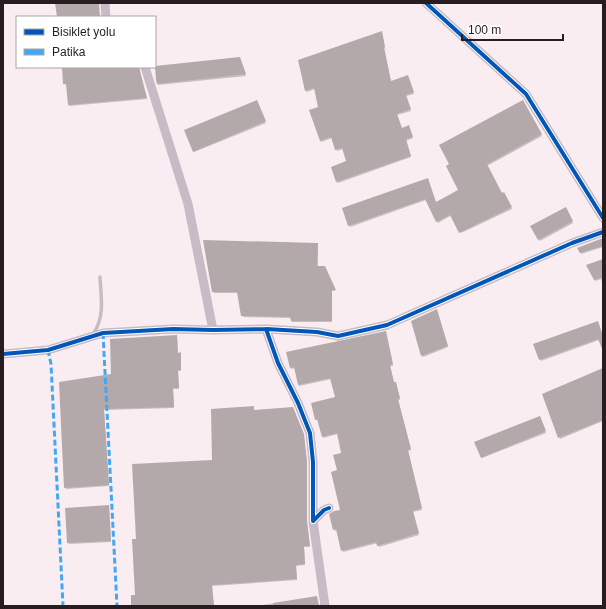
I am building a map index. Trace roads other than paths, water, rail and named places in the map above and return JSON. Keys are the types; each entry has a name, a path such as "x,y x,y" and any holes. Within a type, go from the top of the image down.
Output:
{"street":[{"path":"105,3 106,16"},
{"path":"426,3 526,94 603,218"},
{"path":"145,68 188,204 213,330"},
{"path":"3,354 48,350 103,333 173,329 266,329 317,332 338,336 387,325 572,243 603,232"},
{"path":"266,329 278,363 298,403 310,433 313,462 313,521 325,606"},
{"path":"313,521 324,510 329,508"}],"lane":[{"path":"93,336 100,323 102,309 100,277"}]}
